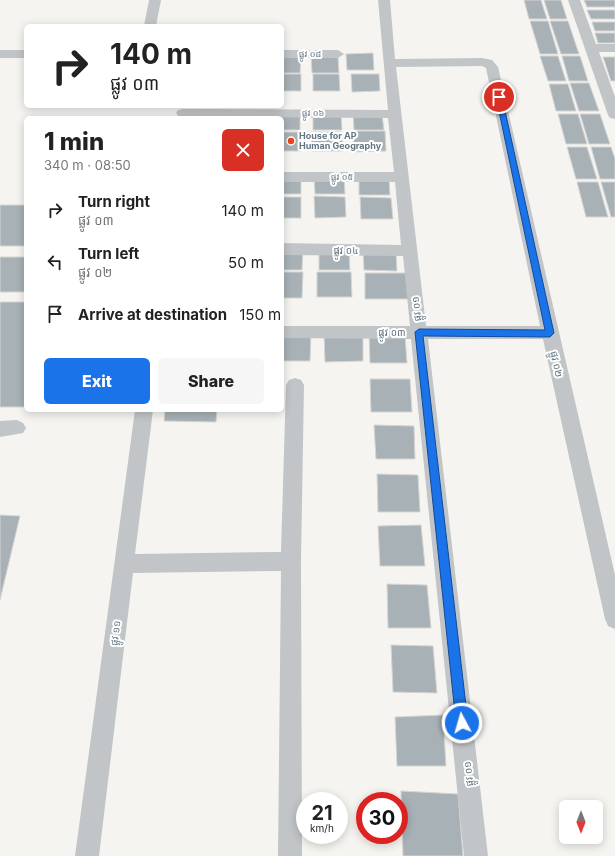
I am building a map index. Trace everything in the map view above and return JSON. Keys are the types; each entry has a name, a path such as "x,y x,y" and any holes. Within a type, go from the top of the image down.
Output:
{"street":[{"path":"150,24 155,0"},
{"name":"ផ្លូវ ០១","path":"384,0 394,114 476,856"},
{"path":"574,0 615,115"},
{"path":"591,48 615,48"},
{"path":"0,54 24,54"},
{"name":"ផ្លូវ ០៨","path":"284,54 338,54"},
{"name":"ផ្លូវ ០២","path":"389,63 488,62 492,67 550,333 615,619"},
{"name":"ផ្លូវ ០៦","path":"183,112 394,114"},
{"name":"ផ្លូវ ០៥","path":"284,177 402,178"},
{"name":"ផ្លូវ ០៤","path":"284,250 410,250"},
{"name":"ផ្លូវ ០៣","path":"284,332 550,333"},
{"path":"290,856 291,561 295,385"},
{"name":"ផ្លូវ ១១","path":"86,856 144,412"},
{"path":"124,564 291,561"}],"building":[{"path":"524,0 541,0 547,19 529,19"},
{"path":"544,0 561,0 567,19 550,19"},
{"path":"584,0 615,0 615,7 587,7"},
{"path":"587,10 615,10 615,19 591,19"},
{"path":"530,21 548,21 558,54 540,54"},
{"path":"550,21 568,21 579,54 561,54"},
{"path":"592,22 615,22 615,31 595,31"},
{"path":"595,33 615,33 615,43 598,43"},
{"path":"373,53 374,70 347,70 346,54"},
{"path":"311,56 338,57 339,73 312,73"},
{"path":"540,56 558,56 566,81 548,81"},
{"path":"562,56 580,56 588,81 569,81"},
{"path":"284,57 301,57 300,73 284,73"},
{"path":"603,57 615,57 615,81 611,81"},
{"path":"284,74 301,74 301,91 284,91"},
{"path":"313,74 339,74 340,91 313,91"},
{"path":"351,74 379,74 380,91 352,92"},
{"path":"570,83 589,83 599,111 579,111"},
{"path":"549,84 568,84 576,111 556,111"},
{"path":"272,114 300,114 300,130 284,130 284,116 272,116"},
{"path":"313,114 341,114 342,130 313,130"},
{"path":"353,114 382,114 384,130 354,130"},
{"path":"558,114 578,114 587,144 566,144"},
{"path":"580,114 600,114 610,144 589,144"},
{"path":"353,131 385,131 386,151 354,152"},
{"name":"House for AP Human Geography","path":"284,132 300,132 300,151 284,151"},
{"path":"311,132 342,132 343,151 312,151"},
{"path":"567,147 587,147 597,179 576,179"},
{"path":"591,147 611,147 615,159 615,179 600,179"},
{"path":"284,178 301,178 301,194 284,194"},
{"path":"314,178 344,178 345,194 315,194"},
{"path":"359,178 389,178 390,195 359,195"},
{"path":"577,182 598,182 608,217 586,217"},
{"path":"601,182 615,182 615,217 611,217"},
{"path":"314,196 345,197 346,217 315,218"},
{"path":"284,197 301,197 301,218 284,218"},
{"path":"360,197 391,198 393,219 361,219"},
{"path":"0,205 24,205 24,246 0,246"},
{"path":"284,251 303,251 302,270 284,270"},
{"path":"319,251 349,251 350,270 319,270"},
{"path":"363,251 396,251 397,271 364,270"},
{"path":"0,257 24,257 24,292 0,292"},
{"path":"284,272 303,272 302,298 284,298"},
{"path":"317,272 351,272 352,297 317,297"},
{"path":"365,273 406,273 409,299 365,299"},
{"path":"0,302 24,302 24,407 0,407"},
{"path":"324,334 363,334 363,361 325,362"},
{"path":"369,334 405,335 407,363 370,363"},
{"path":"284,335 311,335 310,361 284,361"},
{"path":"370,379 410,379 412,412 371,412"},
{"path":"165,412 217,412 216,422 164,421"},
{"path":"374,425 414,426 415,459 376,459"},
{"path":"377,474 418,475 420,512 378,512"},
{"path":"0,515 20,516 0,600"},
{"path":"421,525 425,566 380,566 378,526"},
{"path":"387,584 427,585 431,628 388,628"},
{"path":"391,645 433,646 437,693 393,692"},
{"path":"443,715 446,766 397,766 395,717"},
{"path":"401,791 458,794 463,856 403,856 403,844 408,844 408,792"}],"place":[{"name":"House for AP Human Geography","path":"291,141"}],"route":[{"path":"462,723 419,332 550,333 499,97"}]}
